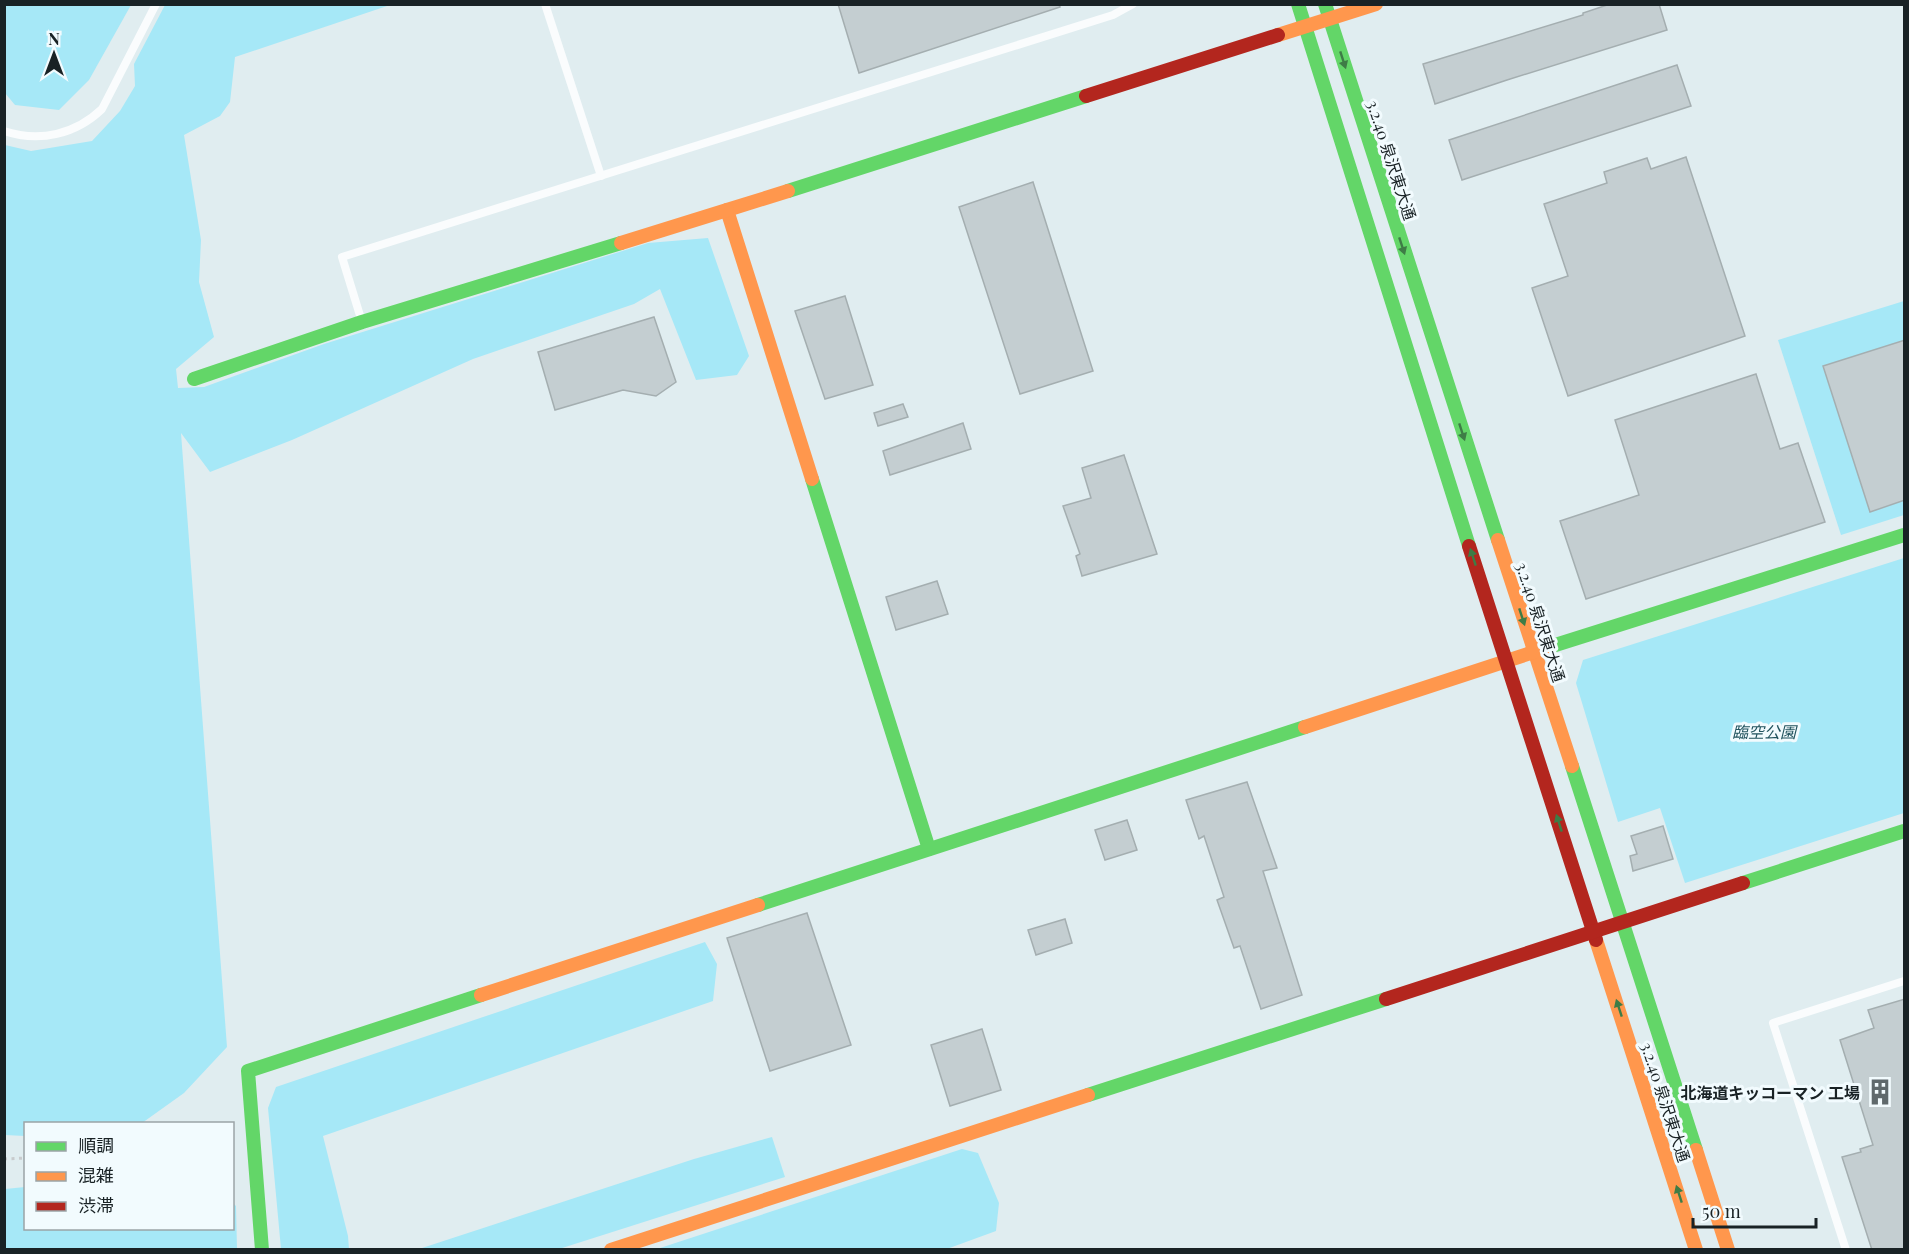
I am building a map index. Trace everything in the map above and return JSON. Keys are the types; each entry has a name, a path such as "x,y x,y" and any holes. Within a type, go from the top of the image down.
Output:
{"street":[{"name":"3.2.40 泉沢東大通","path":"1298,4 1696,1250"},
{"name":"3.2.40 泉沢東大通","path":"1325,4 1728,1250"},
{"path":"194,379 362,322 727,210 1376,4"},
{"path":"727,210 929,849"},
{"path":"262,1250 248,1071 1506,661 1905,535"},
{"path":"611,1250 1905,831"}],"lane":[{"path":"4,131 29,136 47,135 73,130 90,121 102,109 156,4"},
{"path":"545,4 601,176"},
{"path":"362,322 342,256 1113,15 1133,4"},
{"path":"1846,1250 1773,1023 1905,981"}],"path":[{"path":"4,1159 24,1158"}],"green space":[{"path":"4,5 131,5 89,80 59,110 15,105 5,93"},
{"path":"165,5 390,5 235,57 230,102 220,116 184,135 201,240 199,282 214,337 176,369 178,388 204,387 324,344 648,243 708,238 749,356 737,375 696,380 660,289 634,304 473,359 292,440 210,472 181,433 227,1047 184,1093 143,1122 24,1122 24,1136 5,1135 5,145 31,151 92,141 120,111 135,86 134,64"},
{"path":"1904,301 1904,515 1841,535 1778,340"},
{"name":"臨空公園","path":"1904,558 1904,813 1685,883 1660,808 1618,822 1576,683 1583,660"},
{"path":"705,942 717,964 713,1001 323,1136 348,1236 349,1249 281,1249 268,1108 276,1087"},
{"path":"772,1137 785,1177 559,1249 419,1249 694,1159"},
{"path":"962,1149 978,1153 999,1203 996,1231 944,1250 657,1249"},
{"path":"24,1187 24,1230 234,1230 234,1204 236,1206 237,1249 5,1249 5,1189"}],"building":[{"path":"838,4 1059,4 1060,7 859,73"},
{"path":"1610,4 1659,4 1667,30 1435,104 1423,64 1583,15 1583,13"},
{"path":"1677,65 1691,106 1462,180 1449,140"},
{"path":"1686,157 1745,336 1568,396 1532,288 1568,276 1544,204 1607,183 1604,172 1647,158 1651,169"},
{"path":"1033,182 1093,371 1020,394 959,207"},
{"path":"845,296 873,385 825,399 795,311"},
{"path":"654,317 676,382 656,396 623,390 555,410 538,352"},
{"path":"1905,340 1905,500 1870,512 1823,366"},
{"path":"1756,374 1780,449 1798,443 1825,522 1586,599 1560,521 1639,495 1615,420"},
{"path":"903,404 908,417 878,426 874,413"},
{"path":"963,423 971,449 890,475 883,451"},
{"path":"1124,455 1157,554 1082,576 1076,556 1080,554 1063,506 1091,498 1082,468"},
{"path":"937,581 948,614 896,630 886,597"},
{"path":"1247,782 1277,868 1263,871 1302,995 1261,1009 1240,946 1234,948 1217,900 1224,897 1204,836 1199,839 1186,800"},
{"path":"1127,820 1137,850 1105,860 1095,830"},
{"path":"1663,826 1673,859 1633,871 1630,856 1637,854 1631,836"},
{"path":"807,913 851,1045 770,1071 727,938"},
{"path":"1065,919 1072,943 1036,955 1028,930"},
{"name":"北海道キッコーマン 工場","path":"1905,999 1905,1250 1872,1250 1842,1157 1861,1152 1860,1149 1873,1145 1840,1040 1874,1028 1868,1010"},
{"path":"982,1029 1001,1090 950,1106 931,1045"}],"traffic: fast":[{"path":"1298,4 1469,546"},
{"path":"1325,4 1498,540"},
{"path":"788,191 1086,96"},
{"path":"194,379 362,322 621,243"},
{"path":"812,479 929,849"},
{"path":"1549,647 1904,535"},
{"path":"758,905 1305,727"},
{"path":"1572,766 1696,1150"},
{"path":"1743,883 1904,831"},
{"path":"262,1250 248,1071 481,995"},
{"path":"1088,1095 1386,999"}],"traffic: slow":[{"path":"1278,35 1376,4"},
{"path":"788,191 727,210 812,479"},
{"path":"621,243 727,210"},
{"path":"1498,540 1572,766"},
{"path":"1305,727 1549,647"},
{"path":"481,995 758,905"},
{"path":"1596,940 1696,1250"},
{"path":"611,1250 1088,1095"},
{"path":"1696,1150 1728,1250"}],"traffic: jam":[{"path":"1086,96 1278,35"},
{"path":"1469,546 1596,940"},
{"path":"1386,999 1743,883"}],"place":[{"name":"北海道キッコーマン 工場","path":"1880,1092"}]}
